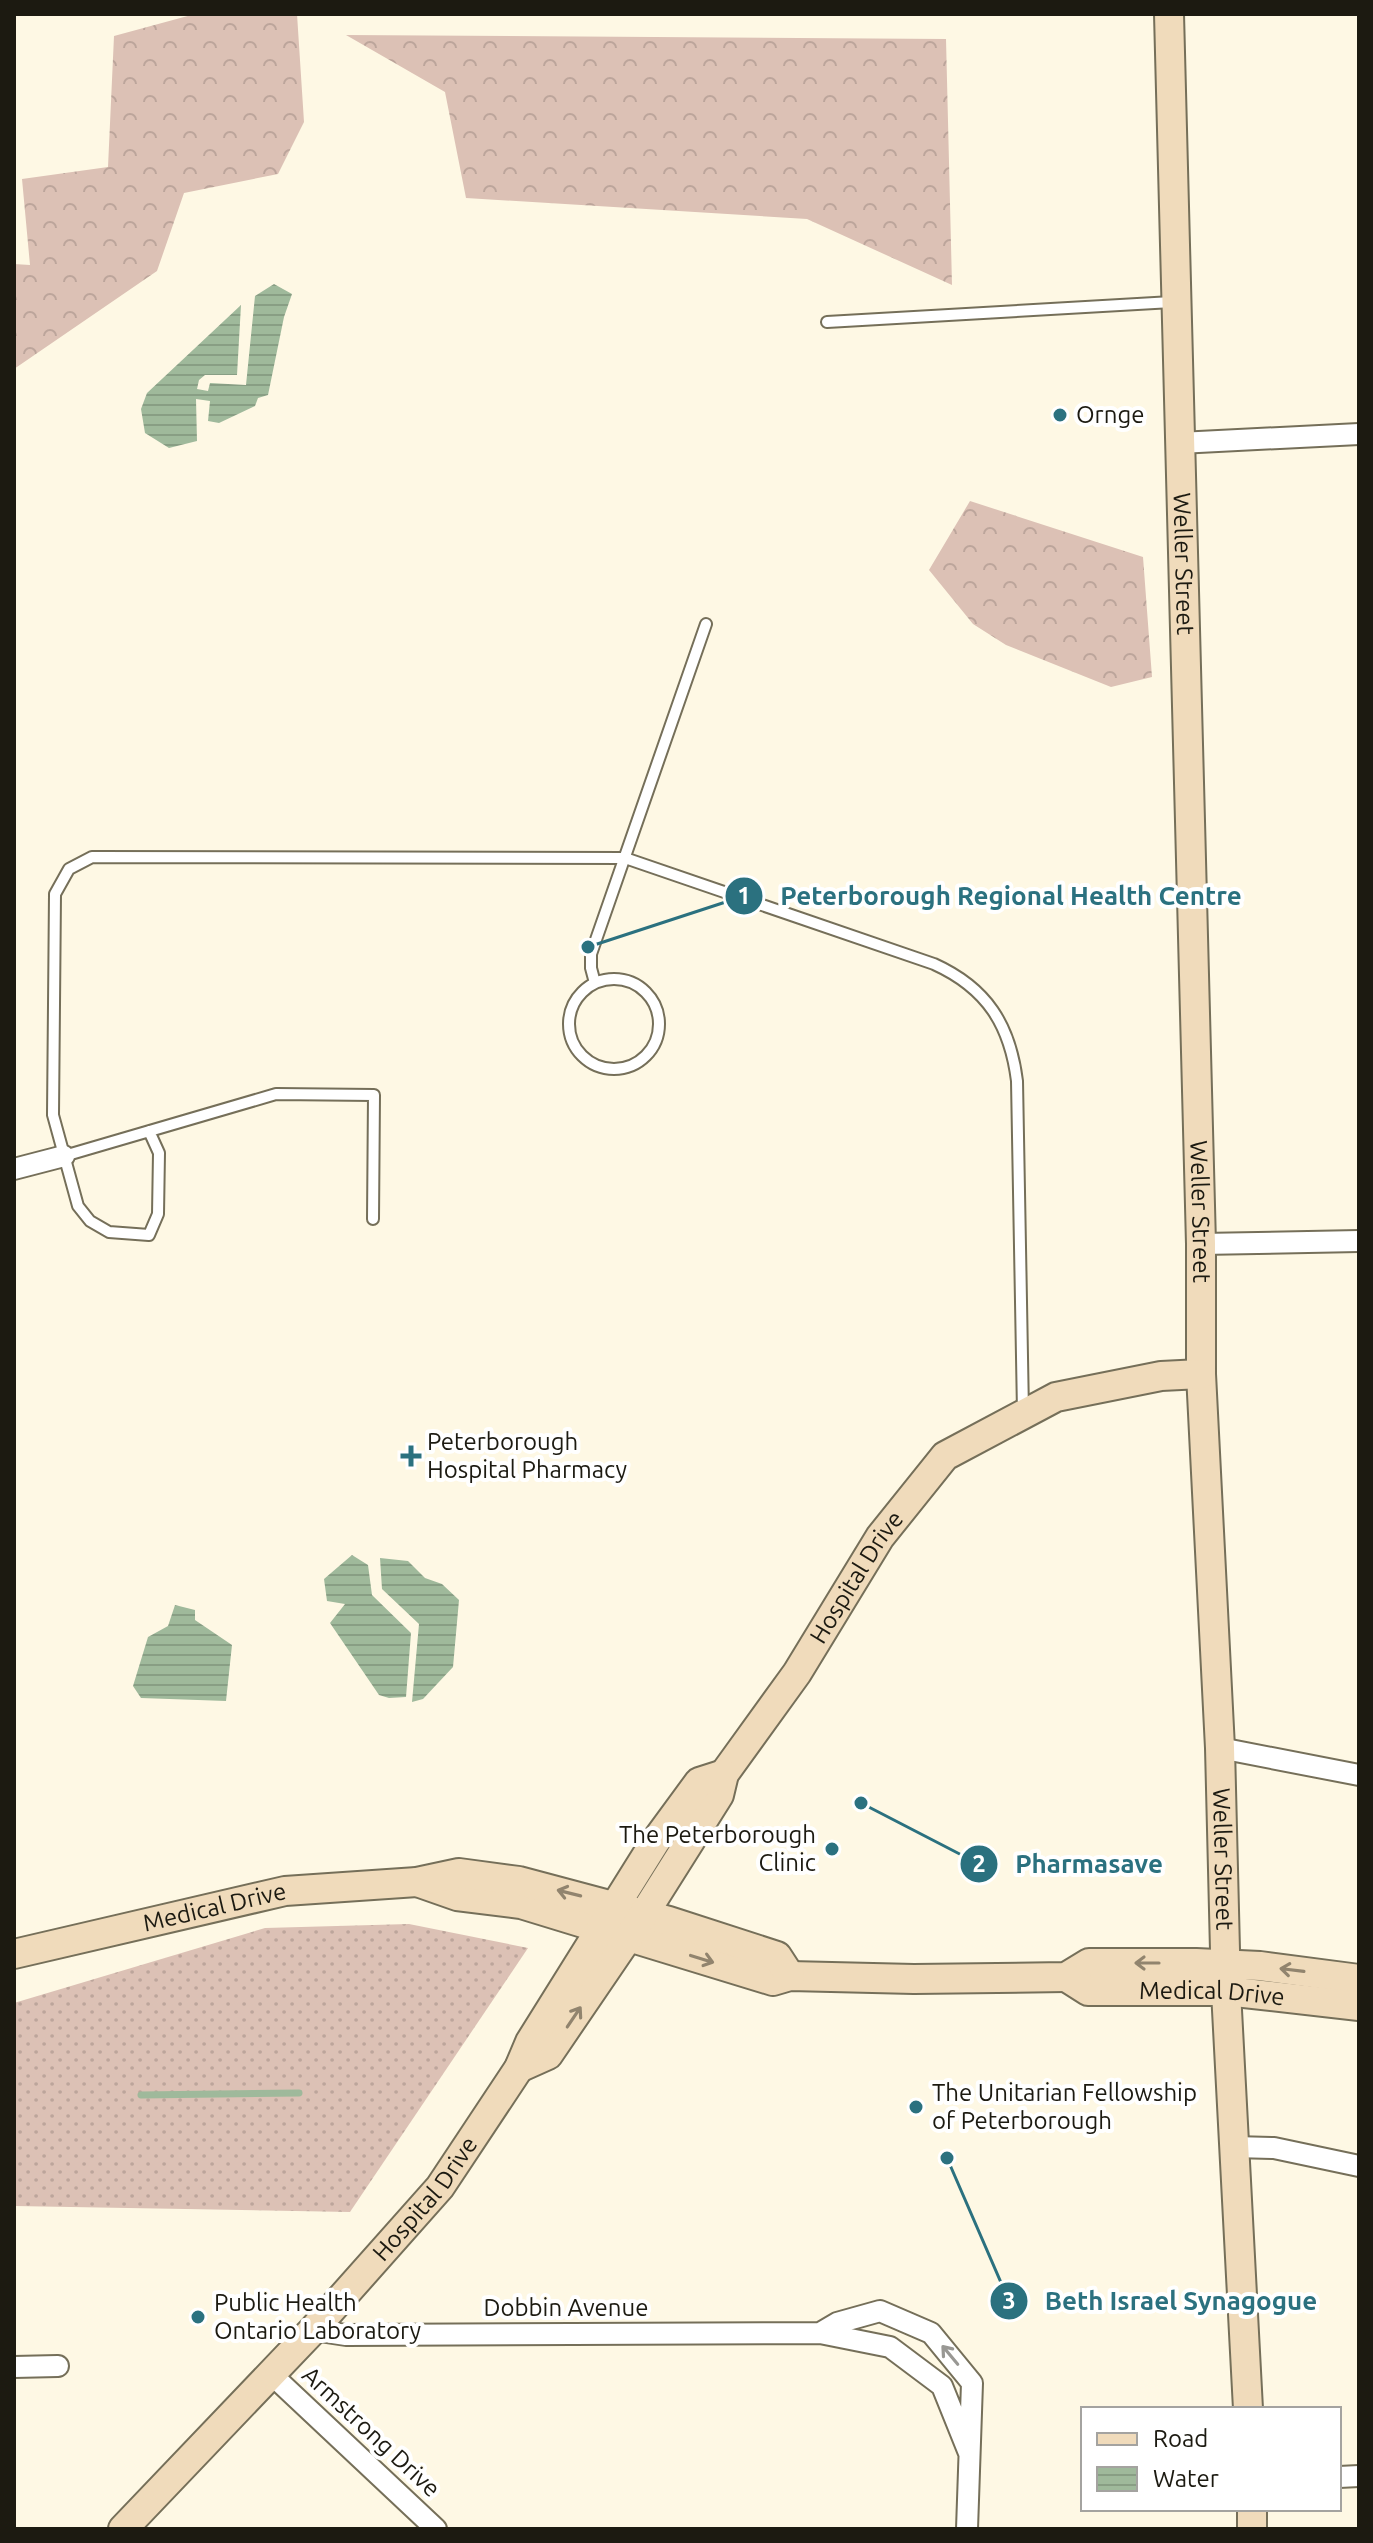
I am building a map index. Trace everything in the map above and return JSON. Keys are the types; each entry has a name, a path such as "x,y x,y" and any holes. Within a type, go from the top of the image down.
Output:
{"street":[{"name":"Weller Street","path":"1169,14 1201,1244 1201,1374 1248,2407"},
{"path":"1179,443 1359,434"},
{"path":"14,1169 64,1156"},
{"path":"1201,1244 1359,1241"},
{"name":"Hospital Drive","path":"519,2068 548,2055 644,1914 719,1795 724,1774 797,1673 880,1537 945,1456 1056,1397 1161,1376 1201,1374"},
{"path":"1220,1748 1359,1775"},
{"name":"Hospital Drive","path":"123,2529 313,2330 440,2187 519,2068 530,2042 655,1842 699,1782 724,1774"},
{"name":"Medical Drive","path":"14,1954 285,1891 417,1882 457,1896 607,1917 644,1914 777,1956 790,1976"},
{"name":"Medical Drive","path":"607,1917 627,1937 773,1981 790,1976 914,1979 1066,1977 1088,1991 1226,1977 1359,1979"},
{"name":"Medical Drive","path":"1226,1977 1359,2006"},
{"path":"1234,2147 1274,2148 1359,2166"},
{"name":"Dobbin Avenue","path":"820,2333 837,2323 880,2311 931,2333 972,2383 969,2453"},
{"name":"Dobbin Avenue","path":"313,2330 346,2335 820,2333 890,2347 942,2386 969,2453"},
{"path":"14,2367 58,2366"},
{"name":"Armstrong Drive","path":"271,2374 436,2529"},
{"path":"967,2529 969,2453"}],"lane":[{"path":"827,322 1176,302"},
{"path":"595,983 591,954 706,624"},
{"path":"149,1131 159,1153 158,1214 149,1235 109,1232 90,1221 78,1206 53,1115 55,894 69,869 92,857 625,858 934,964 964,980 993,1010 1005,1028 1013,1052 1017,1081 1023,1414"},
{"path":"610,979 626,980 640,987 651,998 658,1012 660,1027 657,1043 636,1066 619,1070 602,1066 584,1057 573,1044 567,1031 573,1002 595,983 610,979"},
{"path":"64,1156 276,1094 374,1095 373,1219"}],"green space":[{"path":"195,14 297,14 304,122 278,174 184,193 157,271 14,369 14,264 30,265 22,179 108,167 114,36"},
{"path":"346,35 946,39 952,285 807,219 466,198 445,92"},
{"path":"970,501 1143,557 1152,677 1111,687 1006,645 973,624 929,570"},
{"path":"409,1924 528,1948 350,2212 14,2206 14,2003 265,1928"}],"water":[{"path":"274,284 292,294 284,317 268,395 258,398 255,406 219,423 208,421 210,401 196,399 197,441 169,448 145,433 141,409 147,393 241,305 237,375 205,375 199,380 197,389 208,391 210,383 246,385 255,296"},
{"path":"352,1555 368,1565 372,1595 411,1633 406,1697 379,1695 330,1623 345,1604 327,1601 324,1579"},
{"path":"380,1558 408,1561 425,1578 442,1584 459,1600 453,1667 423,1699 412,1702 419,1624 382,1589"},
{"path":"175,1605 195,1610 195,1620 232,1645 226,1701 141,1698 133,1686 148,1637 168,1626"}],"waterway":[{"path":"141,2095 299,2093"}],"place":[{"name":"Ornge","path":"1060,415"},
{"name":"Peterborough Regional Health Centre","path":"588,947"},
{"name":"Peterborough Hospital Pharmacy","path":"411,1456"},
{"name":"Pharmasave","path":"861,1803"},
{"name":"The Peterborough Clinic","path":"832,1849"},
{"name":"The Unitarian Fellowship of Peterborough","path":"916,2107"},
{"name":"Beth Israel Synagogue","path":"947,2158"},
{"name":"Public Health Ontario Laboratory","path":"198,2317"}]}
